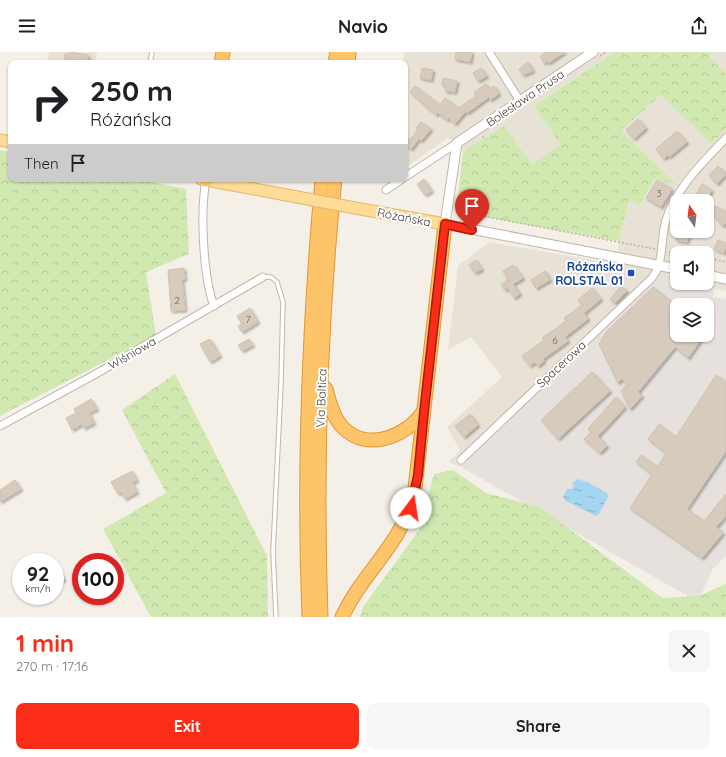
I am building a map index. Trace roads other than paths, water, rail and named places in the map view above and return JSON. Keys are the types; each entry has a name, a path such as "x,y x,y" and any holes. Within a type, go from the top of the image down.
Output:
{"highway":[{"name":"Via Baltica","path":"309,617 306,503 309,378 314,274 322,182"},
{"name":"Via Baltica","path":"321,617 319,498 322,368 327,274 335,182"},
{"path":"342,617 356,592 391,546 406,520 414,497 418,475 445,224"},
{"path":"322,368 332,410 340,424 356,436 372,440 392,437 404,432 417,421 424,412"}],"main road":[{"name":"Różańska","path":"220,182 445,224"}],"street":[{"path":"489,52 520,101"},
{"name":"Bolesława Prusa","path":"408,175 593,52"},
{"name":"Spacerowa","path":"461,460 651,279 658,266 666,220 678,196 701,164 726,138"},
{"path":"445,224 457,143"},
{"path":"204,182 203,223 209,292 214,306"},
{"path":"386,190 398,182"},
{"name":"Różańska","path":"445,224 670,268"},
{"path":"714,276 726,279"},
{"name":"Wiśniowa","path":"0,426 94,375 263,277"}],"lane":[{"path":"263,277 271,277 277,282 283,302 281,383 273,552 276,617"}],"water":[{"path":"578,479 607,493 608,497 599,514 596,516 566,501 563,497 567,489 574,487 572,483"}],"place":[{"name":"Różańska ROLSTAL 01","path":"631,273"}]}
